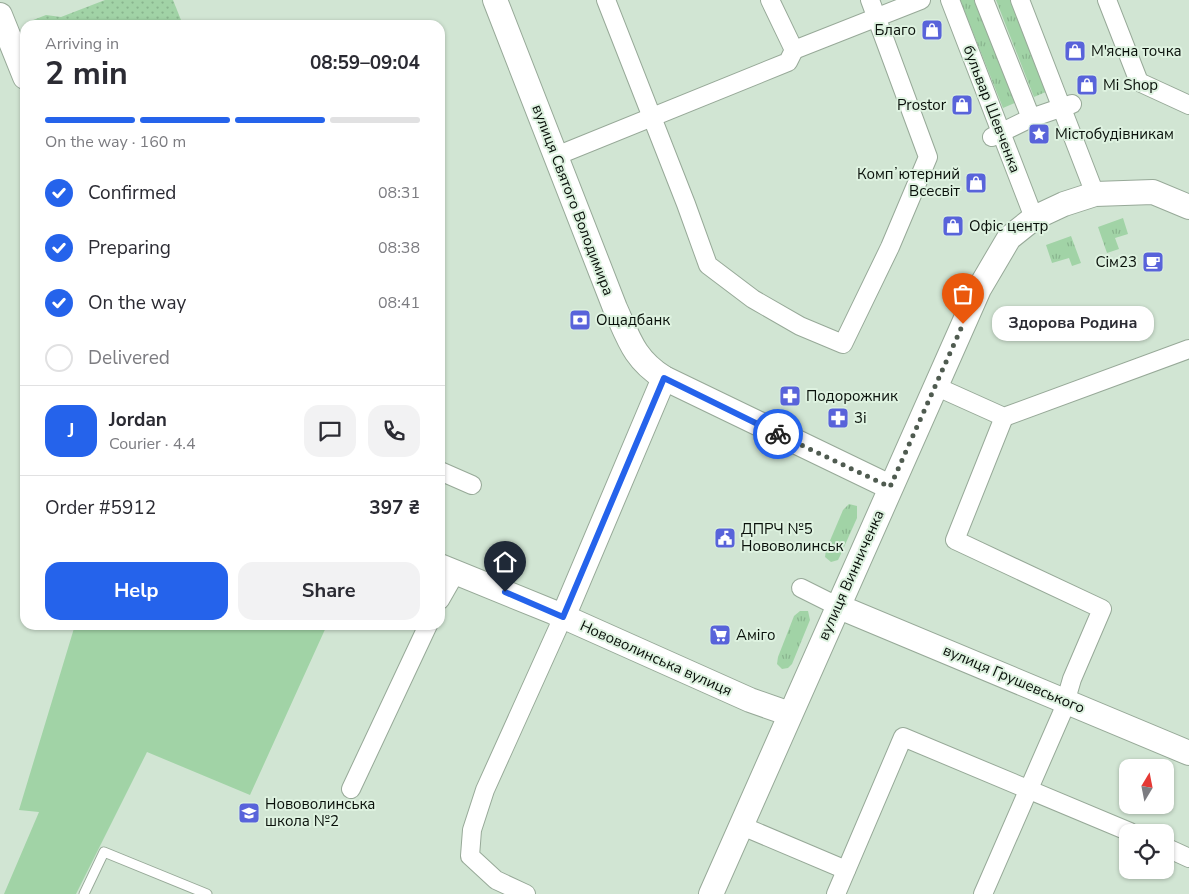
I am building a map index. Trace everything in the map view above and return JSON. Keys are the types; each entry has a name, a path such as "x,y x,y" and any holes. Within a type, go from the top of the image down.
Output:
{"street":[{"path":"0,4 8,0"},
{"name":"вулиця Святого Володимира","path":"495,0 615,308 633,348 643,363 664,378 890,487"},
{"path":"606,0 708,266 792,322 844,344 890,247 928,157 870,0"},
{"path":"770,0 794,50"},
{"path":"556,156 788,62 794,50 921,0"},
{"name":"бульвар Шевченка","path":"950,0 996,135 1034,218"},
{"path":"984,0 1031,118"},
{"path":"1020,0 1068,106 1095,194"},
{"path":"1107,0 1139,82 1189,104"},
{"path":"0,15 20,65"},
{"path":"996,135 1031,118 1068,106"},
{"name":"вулиця Винниченка","path":"711,894 935,386 979,289 1008,238 1034,218 1064,204 1095,194 1153,192 1189,207"},
{"path":"935,386 1004,417 1189,349"},
{"path":"526,894 496,880 470,856 472,830 485,790 563,617 664,378"},
{"path":"983,894 1027,789 1062,713 1065,700 1102,609 955,540 1004,417"},
{"path":"445,473 472,486"},
{"name":"Нововолинська вулиця","path":"448,569 563,617 750,700 790,714"},
{"path":"801,588 837,606"},
{"name":"вулиця Грушевського","path":"837,606 1189,753"},
{"path":"351,789 426,630"},
{"path":"836,894 903,737 1119,827"},
{"path":"742,826 846,870"},
{"path":"1174,852 1189,858"}],"lane":[{"path":"84,894 104,852 206,894"}],"green space":[{"path":"105,0 173,0 181,20 33,20 46,15 61,17"},
{"path":"960,0 977,0 1017,102 1003,108"},
{"path":"996,0 1012,0 1048,91 1034,97"},
{"path":"1123,218 1128,234 1115,238 1119,249 1107,253 1098,227"},
{"path":"1071,236 1081,263 1072,266 1069,258 1052,263 1046,245"},
{"path":"849,504 857,506 857,518 838,560 831,562 825,557 826,550 843,510"},
{"path":"800,611 808,611 810,620 792,664 788,668 782,669 777,664 778,657 794,616"},
{"path":"73,630 325,630 250,795 147,752 76,894 4,894 39,812 19,810"}],"way so far":[{"path":"778,434 890,487 963,324"}],"place":[{"name":"Благо","path":"932,30"},
{"name":"М'ясна точка","path":"1075,51"},
{"name":"Mi Shop","path":"1087,85"},
{"name":"Prostor","path":"962,105"},
{"name":"Містобудівникам","path":"1039,134"},
{"name":"Компʼютерний Всесвіт","path":"976,183"},
{"name":"Офіс центр","path":"953,226"},
{"name":"Сім23","path":"1153,262"},
{"name":"Ощадбанк","path":"580,320"},
{"name":"Здорова Родина","path":"963,324"},
{"name":"Подорожник","path":"790,396"},
{"name":"3і","path":"838,418"},
{"name":"ДПРЧ №5 Нововолинськ","path":"725,538"},
{"name":"Аміго","path":"720,635"},
{"name":"Нововолинська школа №2","path":"249,813"}],"route":[{"path":"505,592 563,617 573,598 664,378 778,434"}]}
